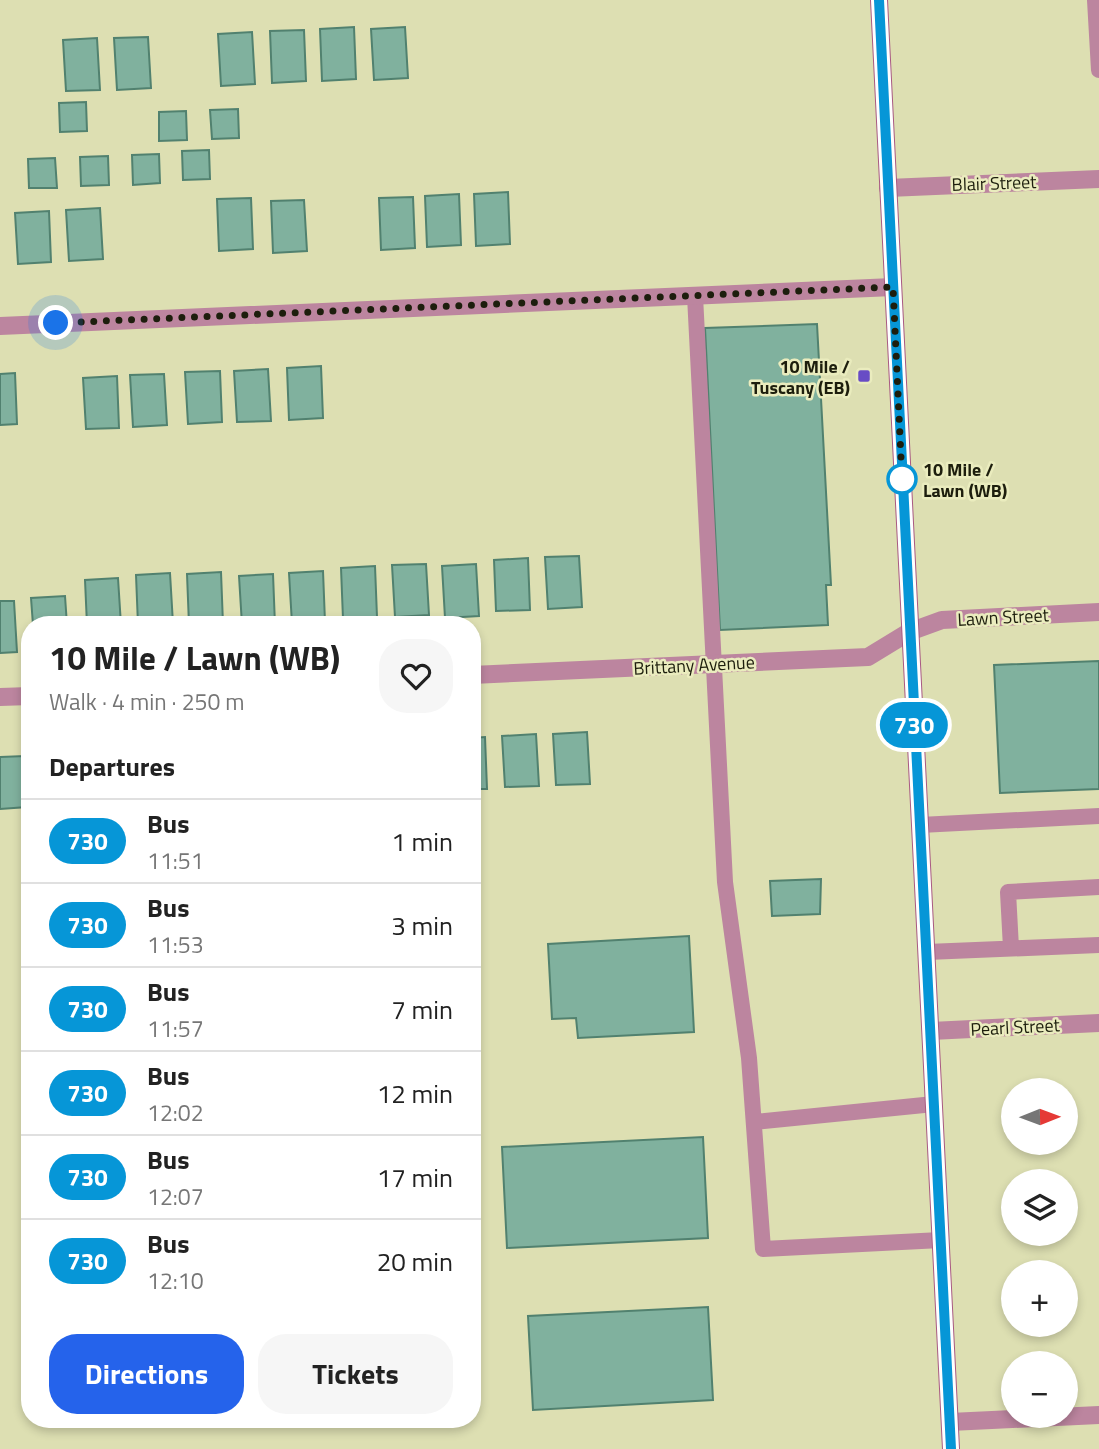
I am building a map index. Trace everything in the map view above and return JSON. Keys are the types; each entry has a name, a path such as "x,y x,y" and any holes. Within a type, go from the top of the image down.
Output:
{"main road":[{"path":"879,0 951,1449"}],"street":[{"name":"Blair Street","path":"888,188 1099,178"},
{"path":"0,326 893,287"},
{"name":"Lawn Street","path":"909,632 942,620 1099,612"},
{"name":"Brittany Avenue","path":"481,676 868,657 909,632"},
{"path":"0,697 21,696"},
{"name":"Pearl Street","path":"931,1031 1099,1023"},
{"path":"950,1422 1099,1415"}],"lane":[{"path":"1096,0 1099,70"},
{"path":"695,296 725,882 749,1058 763,1249 941,1240"},
{"path":"920,825 1099,816"},
{"path":"1011,948 1008,892 1099,887"},
{"path":"927,952 1099,945"},
{"path":"754,1122 934,1104"}],"building":[{"path":"354,27 356,79 322,81 320,29"},
{"path":"405,27 408,78 374,80 371,29"},
{"path":"304,30 306,81 272,83 270,31"},
{"path":"252,32 255,84 221,86 218,34"},
{"path":"148,37 151,88 117,90 114,38"},
{"path":"97,38 100,90 66,91 63,40"},
{"path":"86,102 87,131 60,132 59,103"},
{"path":"238,109 239,138 212,139 210,110"},
{"path":"186,111 187,140 159,141 159,112"},
{"path":"209,150 210,179 183,180 182,151"},
{"path":"159,154 160,183 133,185 132,155"},
{"path":"108,156 109,185 81,186 80,157"},
{"path":"55,158 57,188 29,188 28,159"},
{"path":"508,192 510,244 476,246 474,194"},
{"path":"459,194 461,245 427,247 425,196"},
{"path":"413,197 415,248 381,250 379,198"},
{"path":"251,198 253,249 219,251 217,199"},
{"path":"304,200 307,251 273,253 271,201"},
{"path":"100,208 103,259 69,261 66,210"},
{"path":"49,211 51,262 18,264 15,213"},
{"path":"817,324 831,585 826,585 828,625 720,630 705,328"},
{"path":"321,366 323,418 289,420 287,368"},
{"path":"268,369 271,421 237,422 234,371"},
{"path":"220,371 222,422 188,424 185,372"},
{"path":"15,373 17,424 0,425 0,374"},
{"path":"164,374 167,425 133,427 130,375"},
{"path":"117,376 119,428 86,429 83,378"},
{"path":"579,556 582,607 548,609 545,557"},
{"path":"528,558 530,610 496,611 494,560"},
{"path":"426,564 429,615 395,616 392,565"},
{"path":"476,564 479,616 445,616 442,566"},
{"path":"375,566 377,616 343,616 341,568"},
{"path":"323,571 325,616 292,616 289,573"},
{"path":"221,572 223,616 189,616 187,574"},
{"path":"170,573 173,616 138,616 136,575"},
{"path":"273,574 275,616 241,616 239,576"},
{"path":"118,578 120,616 87,616 85,580"},
{"path":"65,596 66,616 32,616 31,598"},
{"path":"0,601 14,601 17,652 0,653"},
{"path":"1099,661 1099,789 1000,793 994,665"},
{"path":"587,732 590,784 556,785 553,734"},
{"path":"536,734 539,786 505,787 502,736"},
{"path":"481,737 485,737 487,789 481,789"},
{"path":"21,756 21,807 0,809 0,757"},
{"path":"821,879 820,914 772,916 770,881"},
{"path":"689,936 694,1032 578,1038 576,1018 552,1019 548,944"},
{"path":"703,1137 708,1238 507,1248 502,1147"},
{"path":"708,1307 713,1400 533,1410 528,1316"}],"bus line":[{"name":"730","path":"879,0 951,1449"}],"place":[{"name":"10 Mile / Tuscany (EB)","path":"864,376"},
{"name":"10 Mile / Lawn (WB)","path":"902,479"}],"route":[{"path":"56,323 893,287 902,479"}]}
